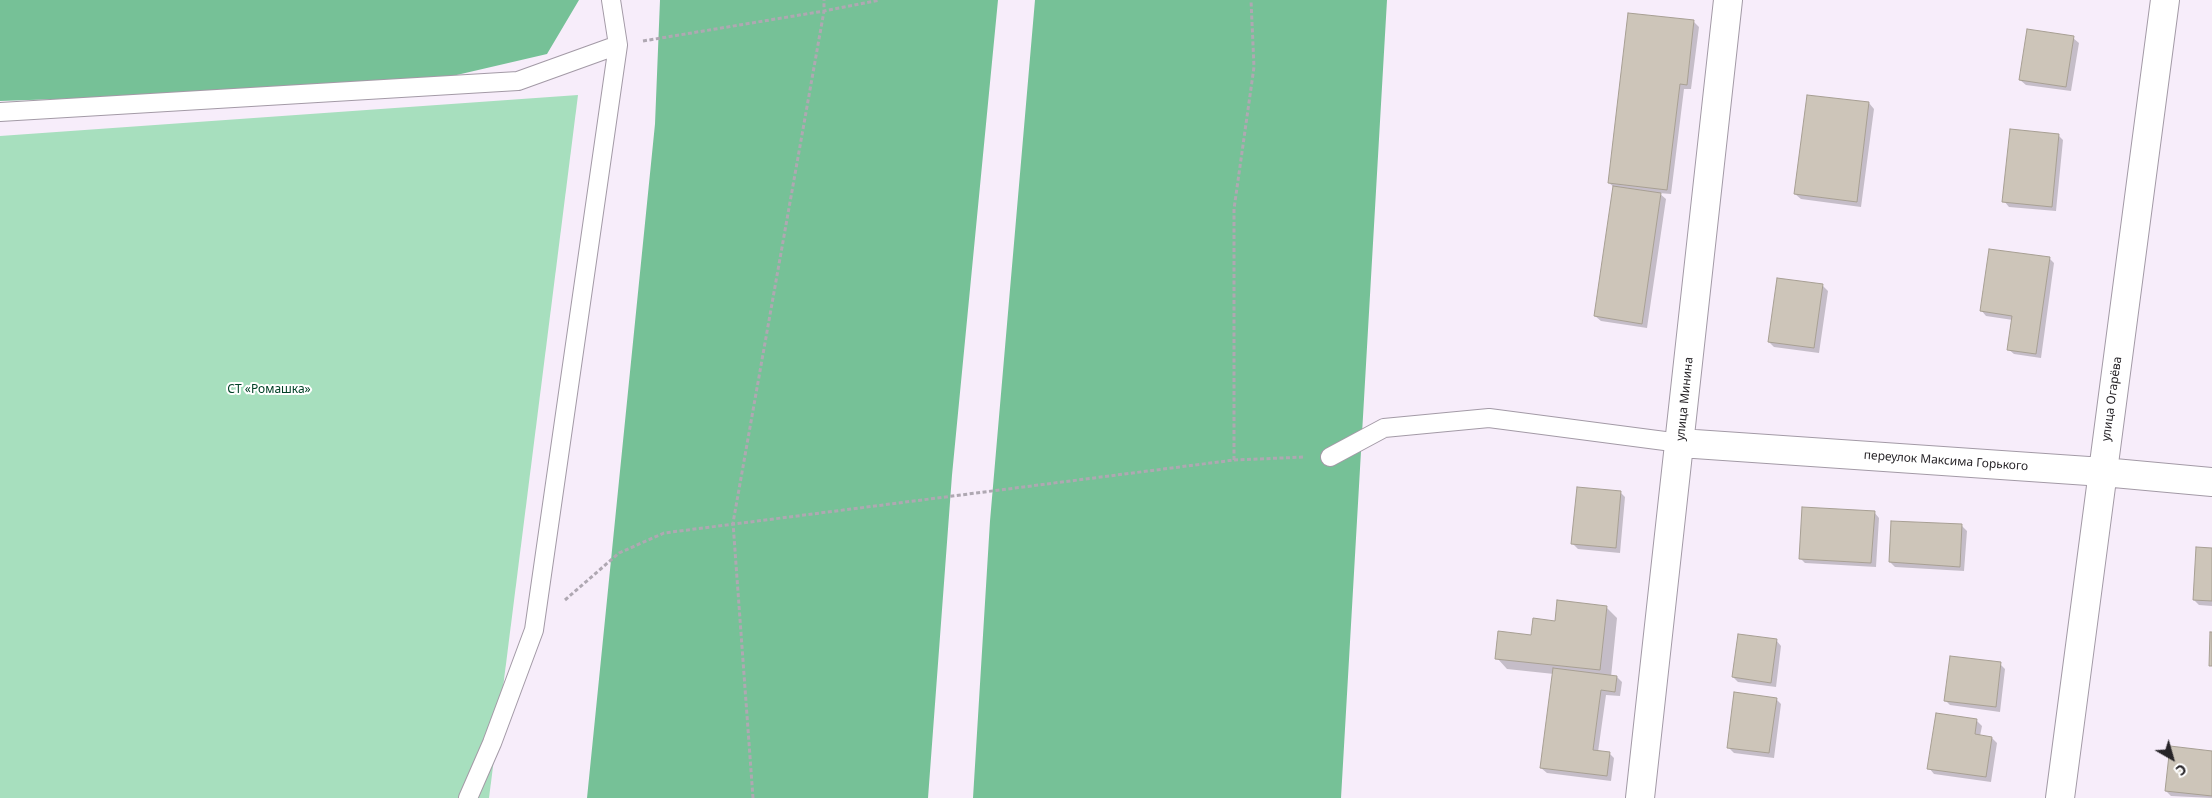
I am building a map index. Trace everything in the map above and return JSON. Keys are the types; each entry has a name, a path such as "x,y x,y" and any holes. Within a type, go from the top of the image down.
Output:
{"street":[{"name":"улица Минина","path":"1640,798 1728,0"},
{"name":"улица Огарёва","path":"2060,798 2165,0"},
{"name":"переулок Максима Горького","path":"1680,442 2103,472 2212,482"}],"lane":[{"path":"468,798 492,743 534,630 618,45 611,0"},
{"path":"0,112 518,81 618,45"},
{"path":"1330,457 1384,428 1489,418 1680,442"}],"path":[{"path":"753,798 732,523 824,11 824,0"},
{"path":"618,45 880,0"},
{"path":"1234,460 1234,209 1254,67 1251,0"},
{"path":"534,630 619,553 664,533 1234,460 1330,457"}],"green space":[{"path":"0,0 579,0 547,54 405,87 0,101"},
{"path":"660,0 998,0 952,475 928,798 587,798 655,124"},
{"path":"1035,0 1387,0 1341,798 973,798 990,521"},
{"name":"СТ «Ромашка»","path":"578,95 489,798 0,798 0,136"}],"building":[{"path":"1628,13 1694,20 1687,85 1680,84 1667,190 1608,183"},
{"path":"2027,29 2074,36 2066,87 2019,80"},
{"path":"1807,95 1869,102 1857,202 1794,194"},
{"path":"2010,129 2059,134 2052,207 2002,202"},
{"path":"1613,186 1661,193 1642,324 1594,316"},
{"path":"1989,249 2050,257 2036,354 2007,350 2012,316 1980,311"},
{"path":"1777,278 1823,284 1814,348 1768,342"},
{"path":"1577,487 1621,491 1616,548 1571,544"},
{"path":"1802,507 1875,511 1871,563 1799,559"},
{"path":"1891,521 1962,524 1960,567 1889,562"},
{"path":"2196,547 2212,548 2212,601 2193,600"},
{"path":"1557,600 1607,606 1600,670 1495,659 1498,631 1531,635 1533,618 1555,621"},
{"path":"2210,632 2212,632 2212,666 2209,666"},
{"path":"1738,634 1777,639 1771,683 1732,677"},
{"path":"1950,656 2001,662 1996,707 1944,701"},
{"path":"1553,668 1617,676 1615,692 1601,690 1593,750 1610,752 1607,776 1540,768"},
{"path":"1734,692 1777,698 1769,753 1727,748"},
{"path":"1936,713 1977,719 1975,734 1992,737 1986,777 1927,769"},
{"path":"2170,746 2212,751 2212,796 2165,791"}]}
